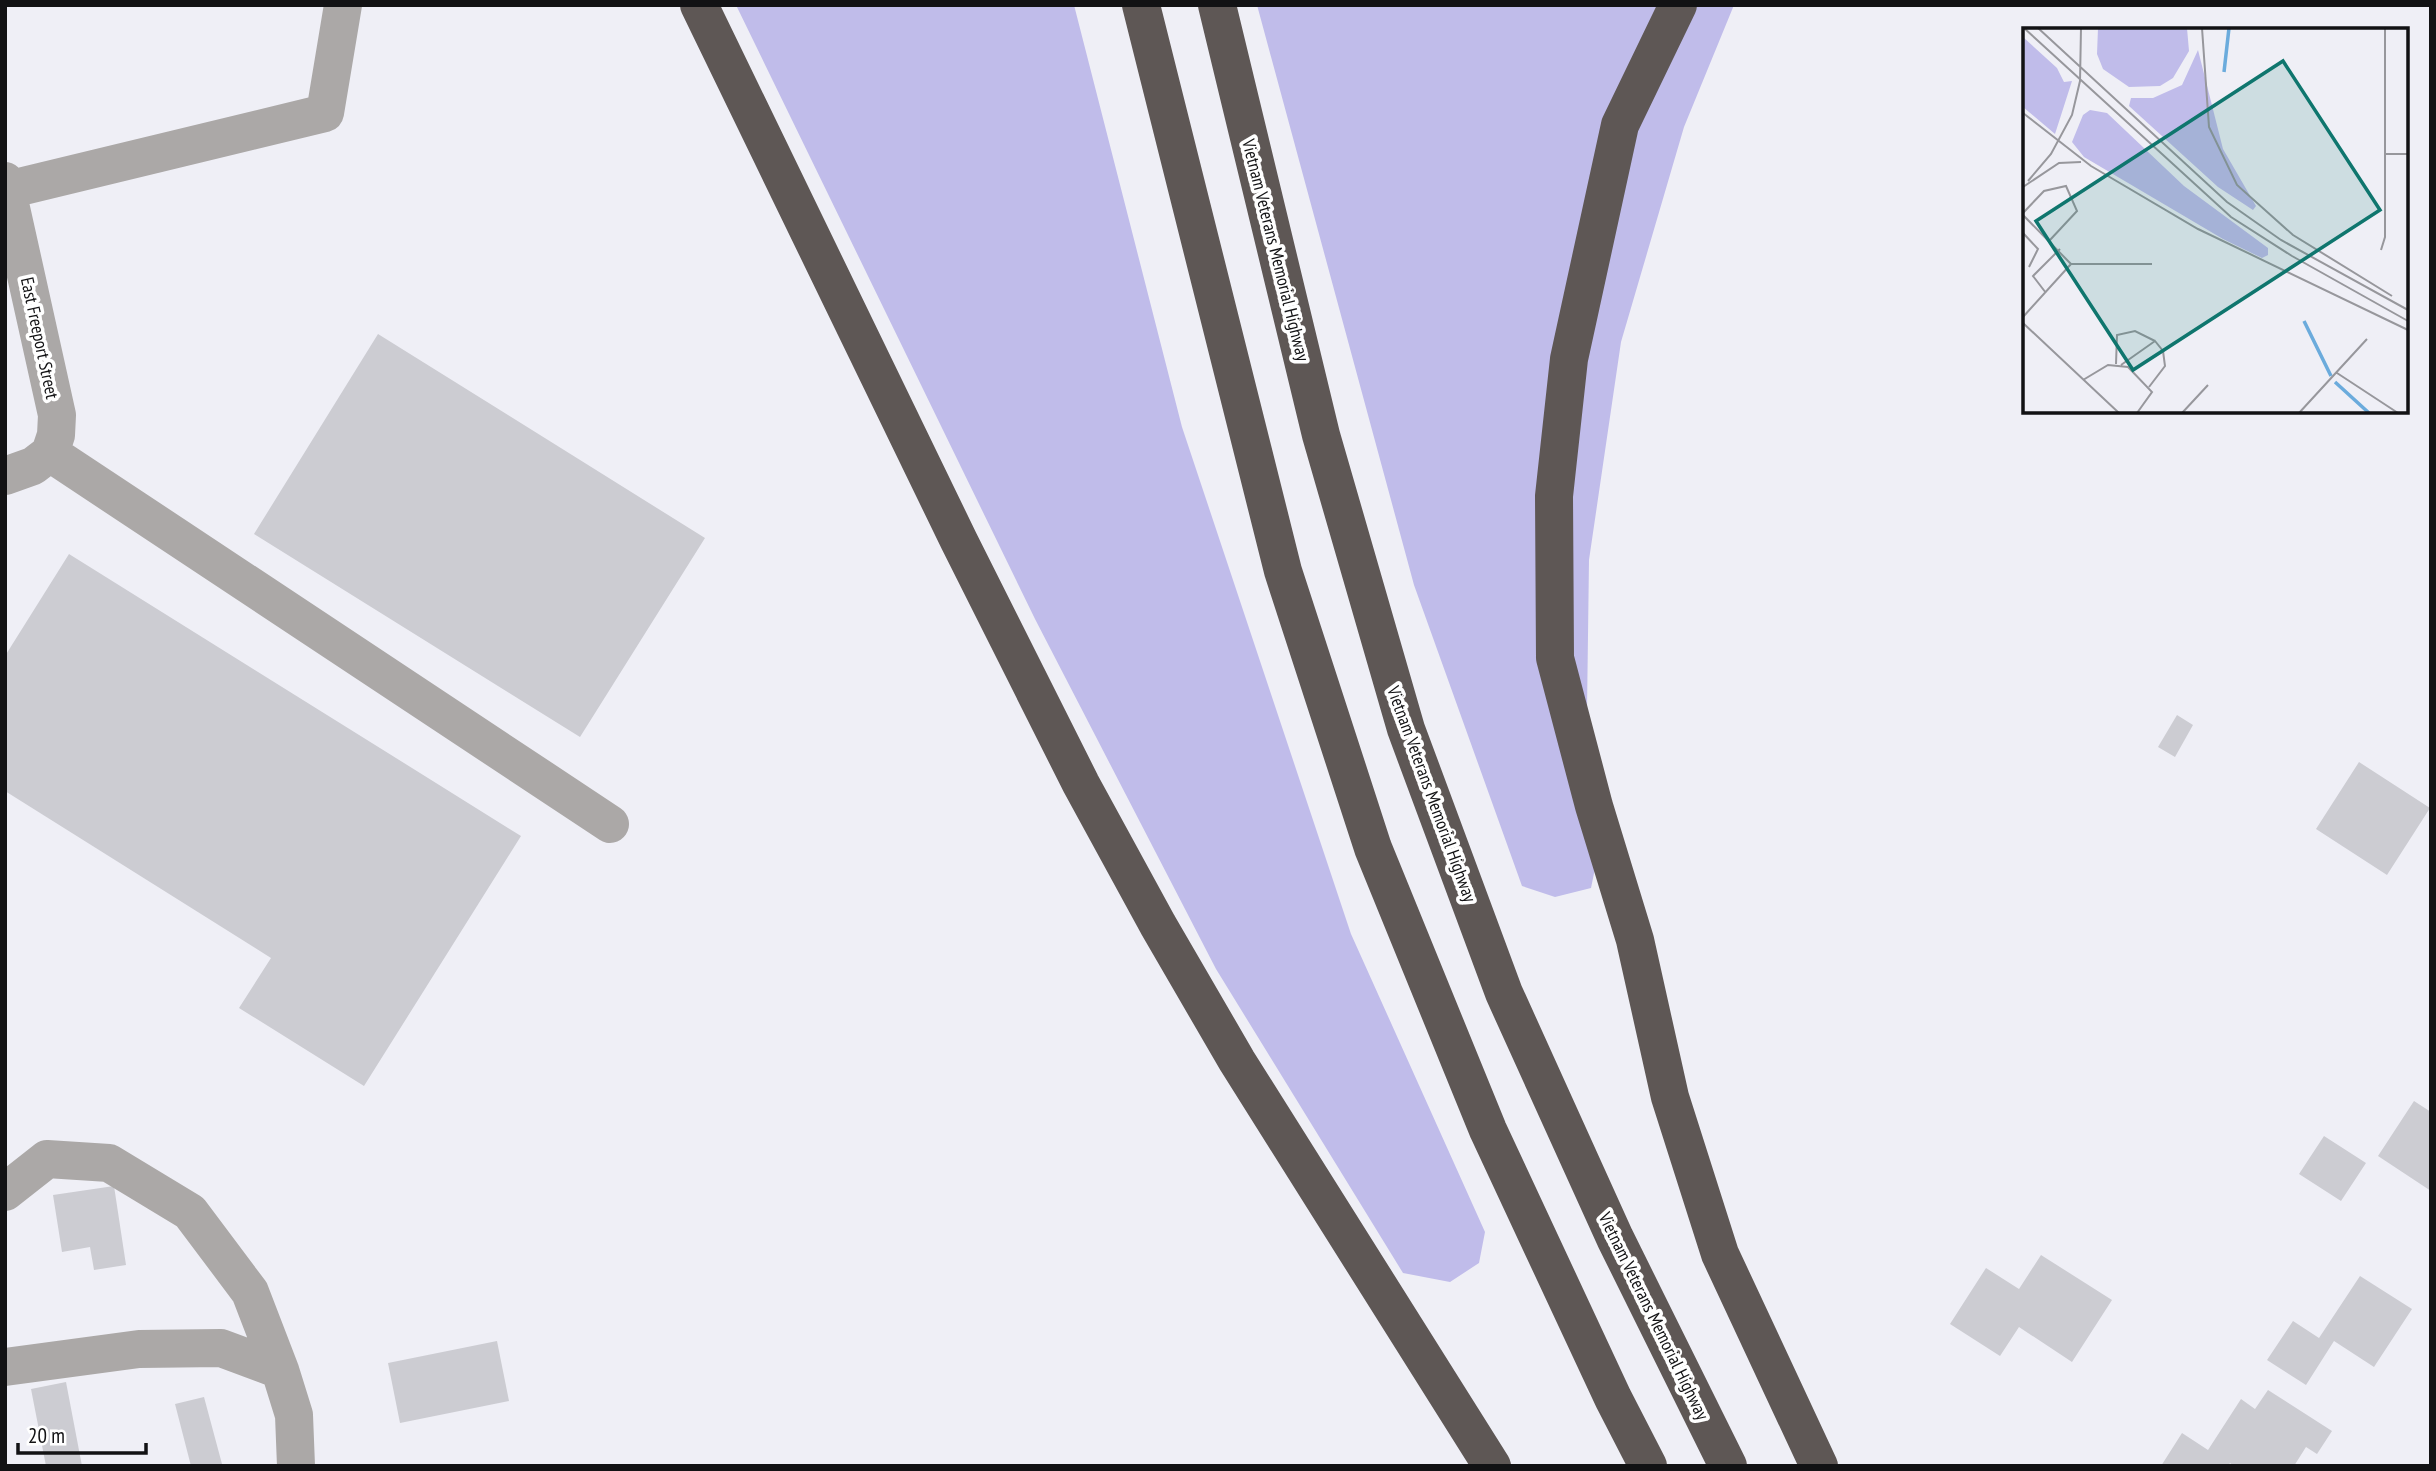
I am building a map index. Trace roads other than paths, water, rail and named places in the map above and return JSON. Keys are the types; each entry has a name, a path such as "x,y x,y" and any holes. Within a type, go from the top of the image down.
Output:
{"highway":[{"path":"699,5 1081,784 1151,913 1237,1061 1492,1466"},
{"path":"1141,5 1283,570 1373,848 1488,1130 1648,1466"},
{"name":"Vietnam Veterans Memorial Highway","path":"1217,5 1321,435 1406,729 1504,993 1615,1238 1728,1466"},
{"path":"1678,5 1620,125 1569,359 1555,496 1555,658 1594,806 1635,940 1670,1097 1720,1254 1819,1466"}],"street":[{"path":"6,185 325,113 343,5"},
{"name":"East Freeport Street","path":"6,185 19,305 57,415 56,435 50,453"},
{"path":"5,476 33,466 50,453 610,824"},
{"path":"5,1192 47,1158 109,1163 190,1212 250,1292 294,1415 296,1466"},
{"path":"5,1367 139,1349 221,1348 280,1370"}]}
